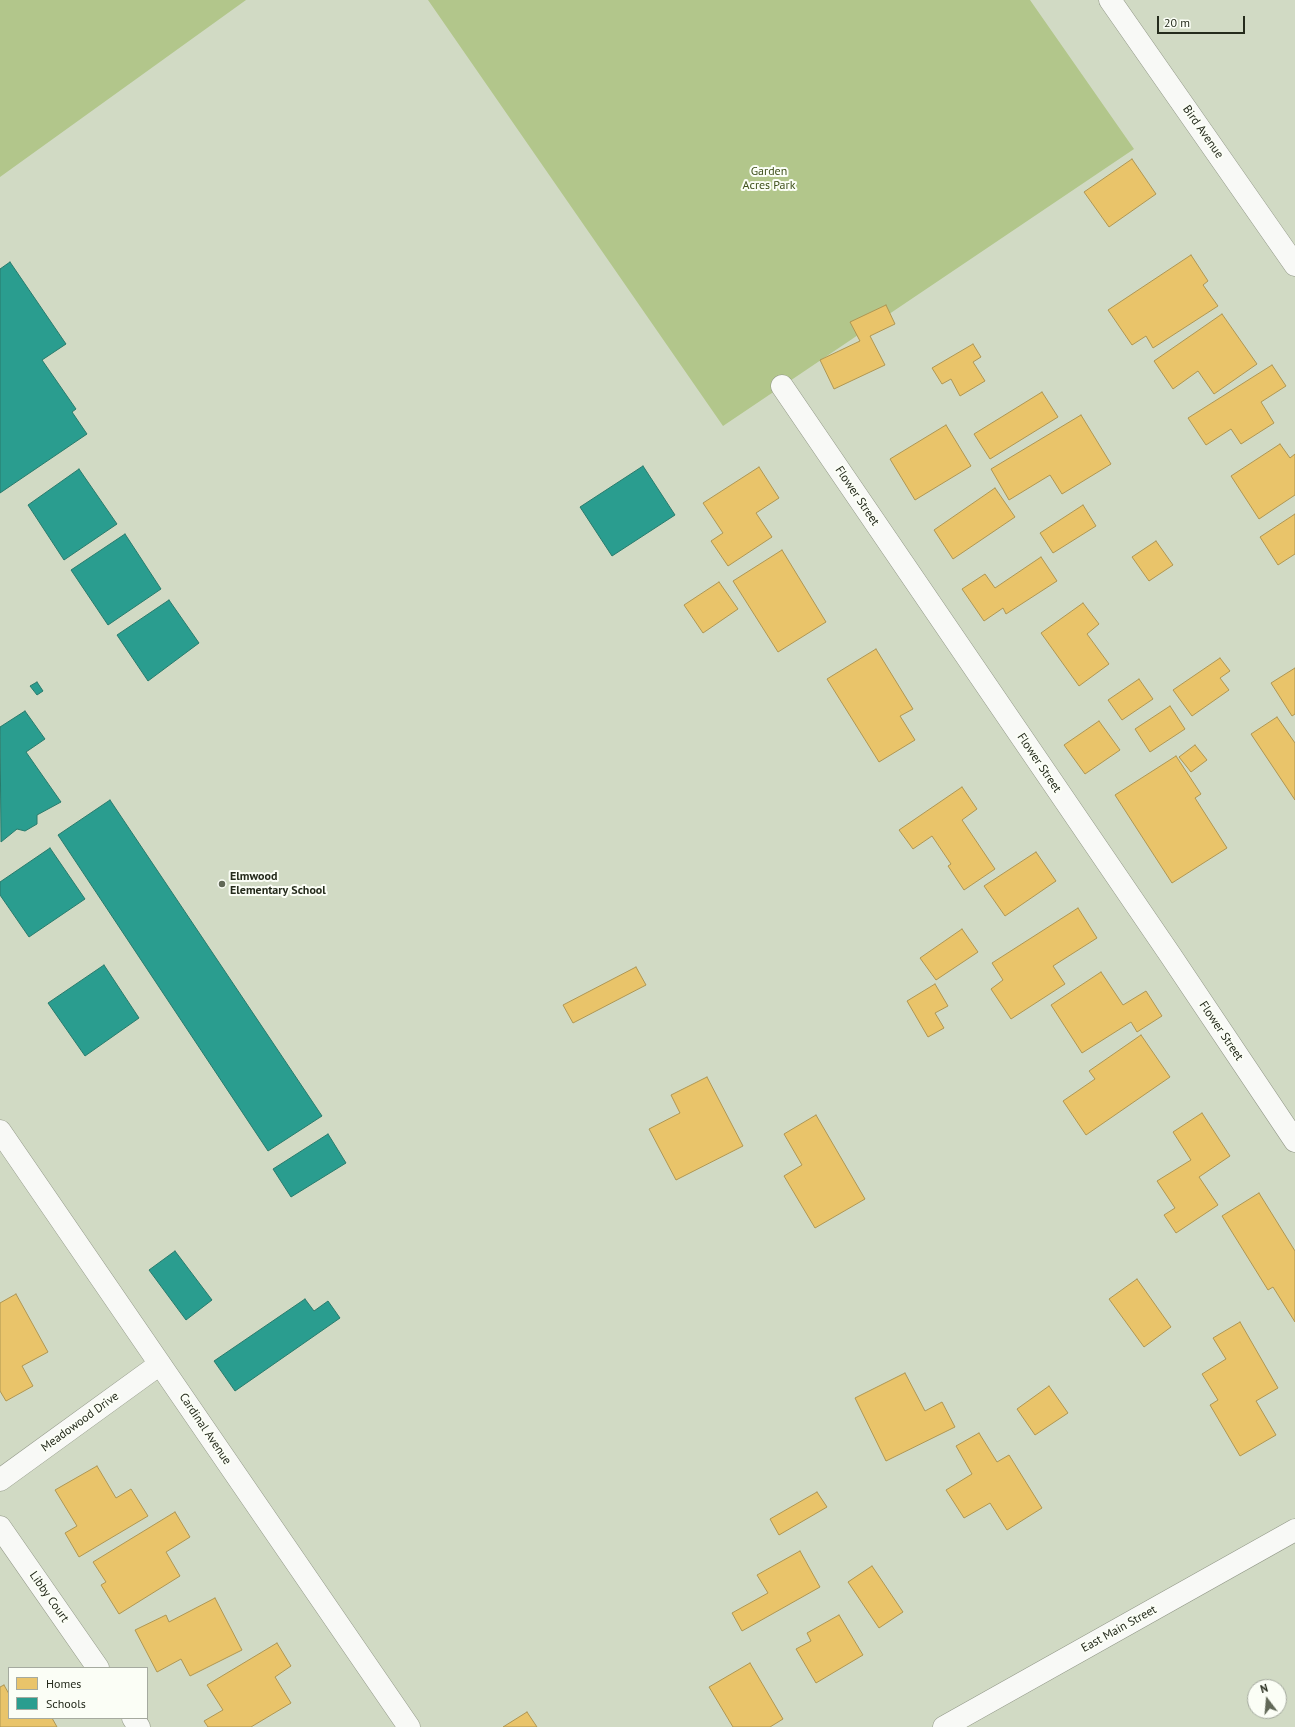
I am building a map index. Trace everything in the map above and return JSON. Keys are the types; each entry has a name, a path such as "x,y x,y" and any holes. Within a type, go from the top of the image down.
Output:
{"street":[{"name":"Bird Avenue","path":"1110,0 1295,265"},
{"name":"Flower Street","path":"782,386 1295,1141"},
{"name":"Cardinal Avenue","path":"0,1131 409,1727"},
{"name":"Meadowood Drive","path":"0,1480 160,1364"},
{"name":"Libby Court","path":"0,1527 97,1667"},
{"name":"East Main Street","path":"944,1727 1295,1530"}],"green space":[{"path":"0,0 246,0 0,177"},
{"name":"Garden Acres Park","path":"428,0 1030,0 1134,149 723,426"}],"building: Homes":[{"path":"1132,159 1156,194 1109,227 1084,192"},
{"path":"1191,255 1208,281 1203,285 1218,306 1153,348 1146,336 1132,345 1108,310"},
{"path":"886,305 895,324 870,336 885,365 834,389 820,360 860,341 850,322"},
{"path":"1222,314 1257,364 1214,394 1198,371 1173,389 1154,361"},
{"path":"973,344 981,357 973,362 985,381 960,396 951,379 942,384 932,368"},
{"path":"1272,365 1286,386 1261,402 1274,423 1241,444 1231,429 1206,445 1188,418"},
{"path":"1042,392 1058,417 990,459 974,434"},
{"path":"1081,415 1111,464 1062,494 1050,475 1009,500 991,469"},
{"path":"946,425 971,466 915,500 890,459"},
{"path":"1280,444 1290,458 1295,454 1295,495 1259,519 1231,476"},
{"path":"759,467 779,498 756,513 772,537 728,566 711,541 723,533 703,503"},
{"path":"995,488 1015,517 953,559 934,530"},
{"path":"1083,505 1096,526 1053,553 1040,533"},
{"path":"1295,514 1295,554 1278,565 1260,537"},
{"path":"1156,541 1173,565 1149,581 1132,557"},
{"path":"782,550 826,622 778,652 733,581"},
{"path":"1041,557 1057,581 1006,614 1003,608 984,621 962,589 985,574 995,588"},
{"path":"719,582 738,609 703,633 684,605"},
{"path":"1083,603 1099,624 1087,634 1109,664 1079,686 1041,633"},
{"path":"876,649 913,709 900,716 915,740 879,762 827,679"},
{"path":"1220,658 1230,671 1220,678 1229,690 1192,716 1173,690"},
{"path":"1295,668 1295,714 1292,716 1271,683"},
{"path":"1139,679 1153,699 1122,720 1108,700"},
{"path":"1170,706 1185,729 1150,752 1135,729"},
{"path":"1277,717 1295,743 1295,800 1251,734"},
{"path":"1099,721 1120,750 1085,774 1064,745"},
{"path":"1195,745 1207,760 1191,772 1179,757"},
{"path":"1176,756 1201,794 1195,798 1227,848 1172,883 1115,795"},
{"path":"962,787 977,809 962,820 995,869 964,890 948,866 951,864 932,836 913,849 899,830"},
{"path":"1036,852 1056,881 1005,916 984,886"},
{"path":"1078,908 1097,938 1053,966 1065,984 1011,1019 991,989 1003,980 992,963"},
{"path":"962,929 978,952 936,980 920,958"},
{"path":"636,967 646,985 573,1023 563,1005"},
{"path":"1101,972 1123,1005 1146,991 1162,1016 1137,1032 1131,1022 1082,1053 1051,1005"},
{"path":"935,984 948,1006 935,1013 944,1028 928,1037 907,1001"},
{"path":"1141,1035 1170,1077 1086,1135 1063,1101 1095,1079 1089,1071"},
{"path":"707,1077 743,1146 676,1180 649,1129 680,1113 671,1095"},
{"path":"1202,1113 1230,1156 1199,1177 1218,1205 1176,1233 1164,1215 1175,1208 1157,1181 1191,1160 1173,1132"},
{"path":"816,1115 865,1199 815,1228 784,1176 802,1165 784,1134"},
{"path":"1259,1193 1295,1251 1295,1322 1273,1287 1268,1290 1222,1216"},
{"path":"1137,1279 1171,1327 1144,1347 1109,1299"},
{"path":"16,1294 48,1352 22,1366 33,1386 6,1401 0,1391 0,1303"},
{"path":"1240,1322 1278,1388 1256,1401 1276,1435 1240,1456 1210,1405 1218,1400 1202,1374 1226,1359 1213,1338"},
{"path":"905,1373 925,1411 942,1402 955,1427 886,1461 855,1398"},
{"path":"1049,1386 1068,1413 1035,1435 1017,1409"},
{"path":"979,1433 997,1462 1009,1455 1042,1508 1007,1530 990,1503 964,1518 946,1490 972,1474 956,1446"},
{"path":"97,1466 116,1498 131,1489 148,1516 79,1557 65,1533 77,1526 55,1490"},
{"path":"817,1492 827,1507 779,1535 770,1519"},
{"path":"175,1512 190,1537 166,1552 180,1576 119,1614 101,1585 106,1582 93,1562"},
{"path":"800,1551 820,1587 742,1631 732,1613 768,1593 757,1575"},
{"path":"872,1566 903,1612 879,1628 848,1582"},
{"path":"215,1598 242,1650 190,1676 181,1659 157,1672 135,1630 166,1615 169,1622"},
{"path":"839,1615 863,1655 816,1683 796,1649 811,1641 807,1633"},
{"path":"277,1643 291,1666 275,1677 291,1703 251,1727 208,1727 204,1721 223,1710 207,1685"},
{"path":"750,1663 783,1719 770,1727 733,1727 709,1687"},
{"path":"4,1685 8,1692 8,1719 53,1719 57,1727 0,1727 0,1687"},
{"path":"527,1712 537,1727 503,1727"}],"building: Schools":[{"path":"10,262 66,344 42,360 76,409 72,412 87,434 0,493 0,269"},
{"path":"643,466 675,515 612,556 580,507"},
{"path":"79,469 117,524 64,560 28,505"},
{"path":"125,534 161,589 108,625 71,570"},
{"path":"169,600 199,643 148,681 117,635"},
{"path":"37,682 43,691 37,695 30,686"},
{"path":"25,711 45,739 26,752 61,802 37,815 37,824 25,831 17,829 1,842 0,727"},
{"path":"110,800 322,1116 268,1151 58,835"},
{"path":"50,848 85,899 29,937 0,895 0,882"},
{"path":"104,965 139,1018 85,1056 48,1003"},
{"path":"328,1134 346,1163 291,1197 273,1169"},
{"path":"175,1251 212,1300 186,1320 149,1270"},
{"path":"305,1299 314,1311 328,1301 340,1318 235,1391 214,1361"}],"place":[{"name":"Elmwood Elementary School","path":"222,884"}]}
